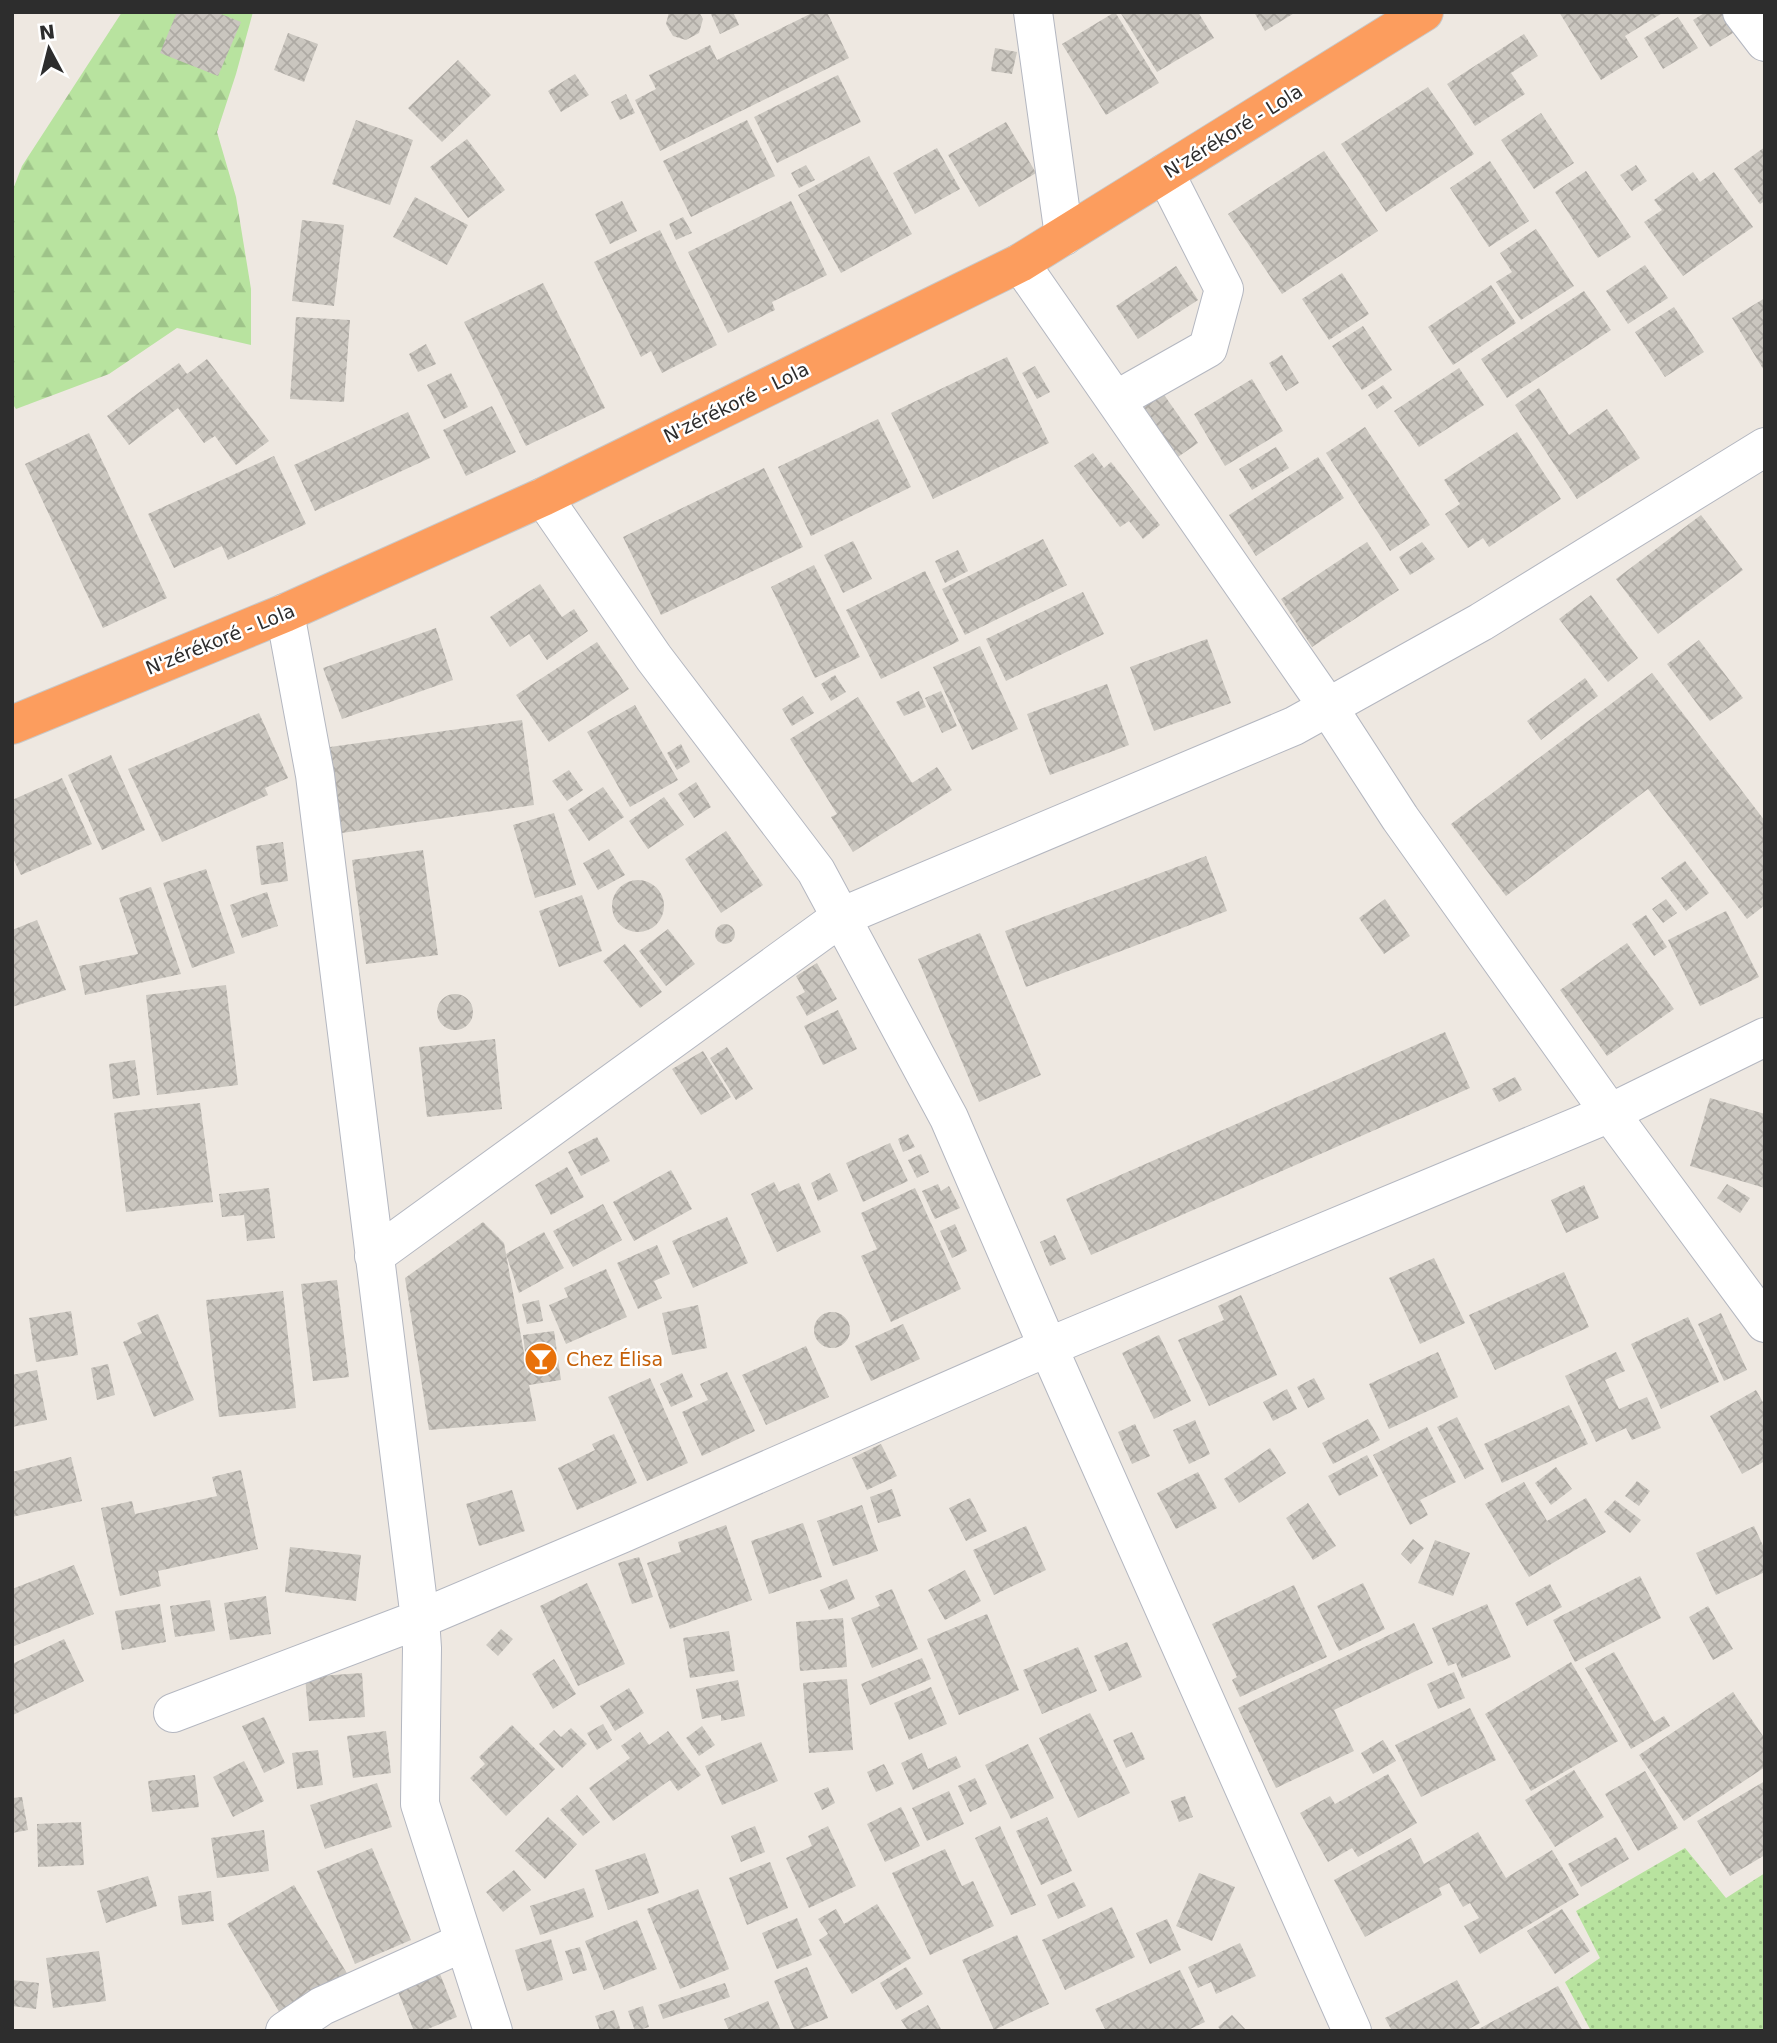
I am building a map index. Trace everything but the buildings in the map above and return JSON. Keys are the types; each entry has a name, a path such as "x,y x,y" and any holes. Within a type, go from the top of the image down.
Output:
{"highway":[{"name":"N'zérékoré - Lola","path":"12,724 285,613 543,497 1020,263 1424,12"}],"street":[{"path":"1033,12 1064,236"},
{"path":"1742,12 1765,42"},
{"path":"1116,400 1208,348 1224,289 1165,173"},
{"path":"1020,263 1328,707 1400,818 1610,1113 1765,1323"},
{"path":"374,1256 841,917 1294,726 1481,622 1765,446"},
{"path":"543,497 654,658 816,871 949,1118 1352,2031"},
{"path":"285,613 315,775 420,1619 420,1804 493,2031"},
{"path":"173,1713 420,1619 1048,1347 1610,1113 1765,1037"},
{"path":"285,2031 322,2006 464,1942"}],"green space":[{"path":"122,12 253,12 217,132 236,197 251,289 251,345 177,328 109,374 16,409 12,403 12,192 22,166"},
{"path":"1685,1848 1726,1898 1765,1873 1765,2031 1591,2031 1565,1982 1600,1958 1576,1911"}],"place":[{"name":"Chez Élisa","path":"541,1359"}]}
